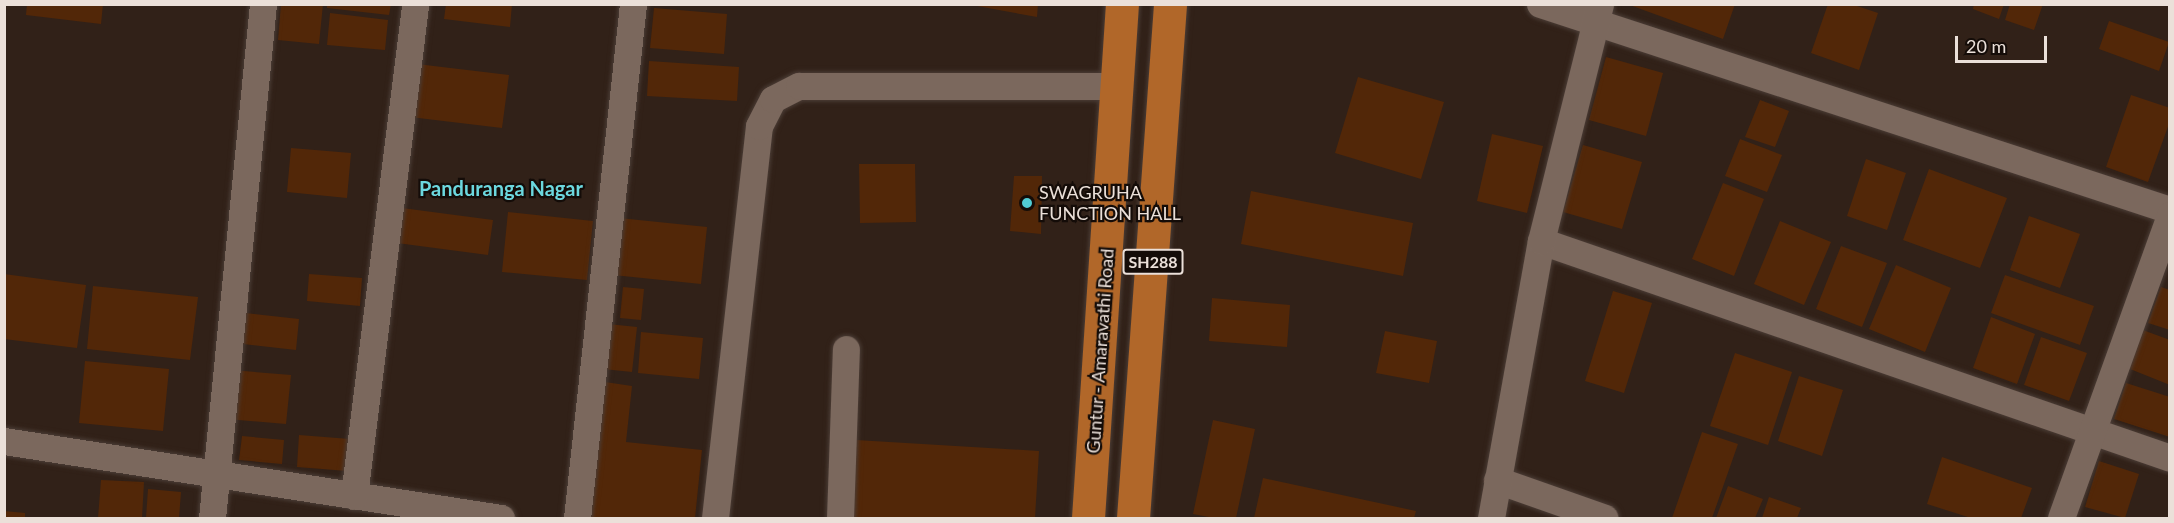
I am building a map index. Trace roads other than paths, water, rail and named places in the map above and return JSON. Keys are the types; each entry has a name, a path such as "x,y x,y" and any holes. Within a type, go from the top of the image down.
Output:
{"main road":[{"name":"Guntur - Amaravathi Road","path":"1088,519 1122,4"},
{"name":"SH288","path":"1133,519 1170,4"}],"street":[{"path":"212,519 263,4"},
{"path":"354,496 416,4"},
{"path":"577,519 633,4"},
{"path":"1540,4 1597,12 2169,210"},
{"path":"1491,519 1541,241 1597,12"},
{"path":"715,519 759,126 773,99 800,86 1117,86"},
{"path":"2061,519 2169,215"},
{"path":"1541,241 2169,458"},
{"path":"840,519 846,349"},
{"path":"4,441 354,496 430,513 501,519"},
{"path":"1497,480 1605,519"}],"place":[{"name":"SWAGRUHA FUNCTION HALL","path":"1027,203"}],"district":[{"name":"Panduranga Nagar","path":"501,188"}]}
